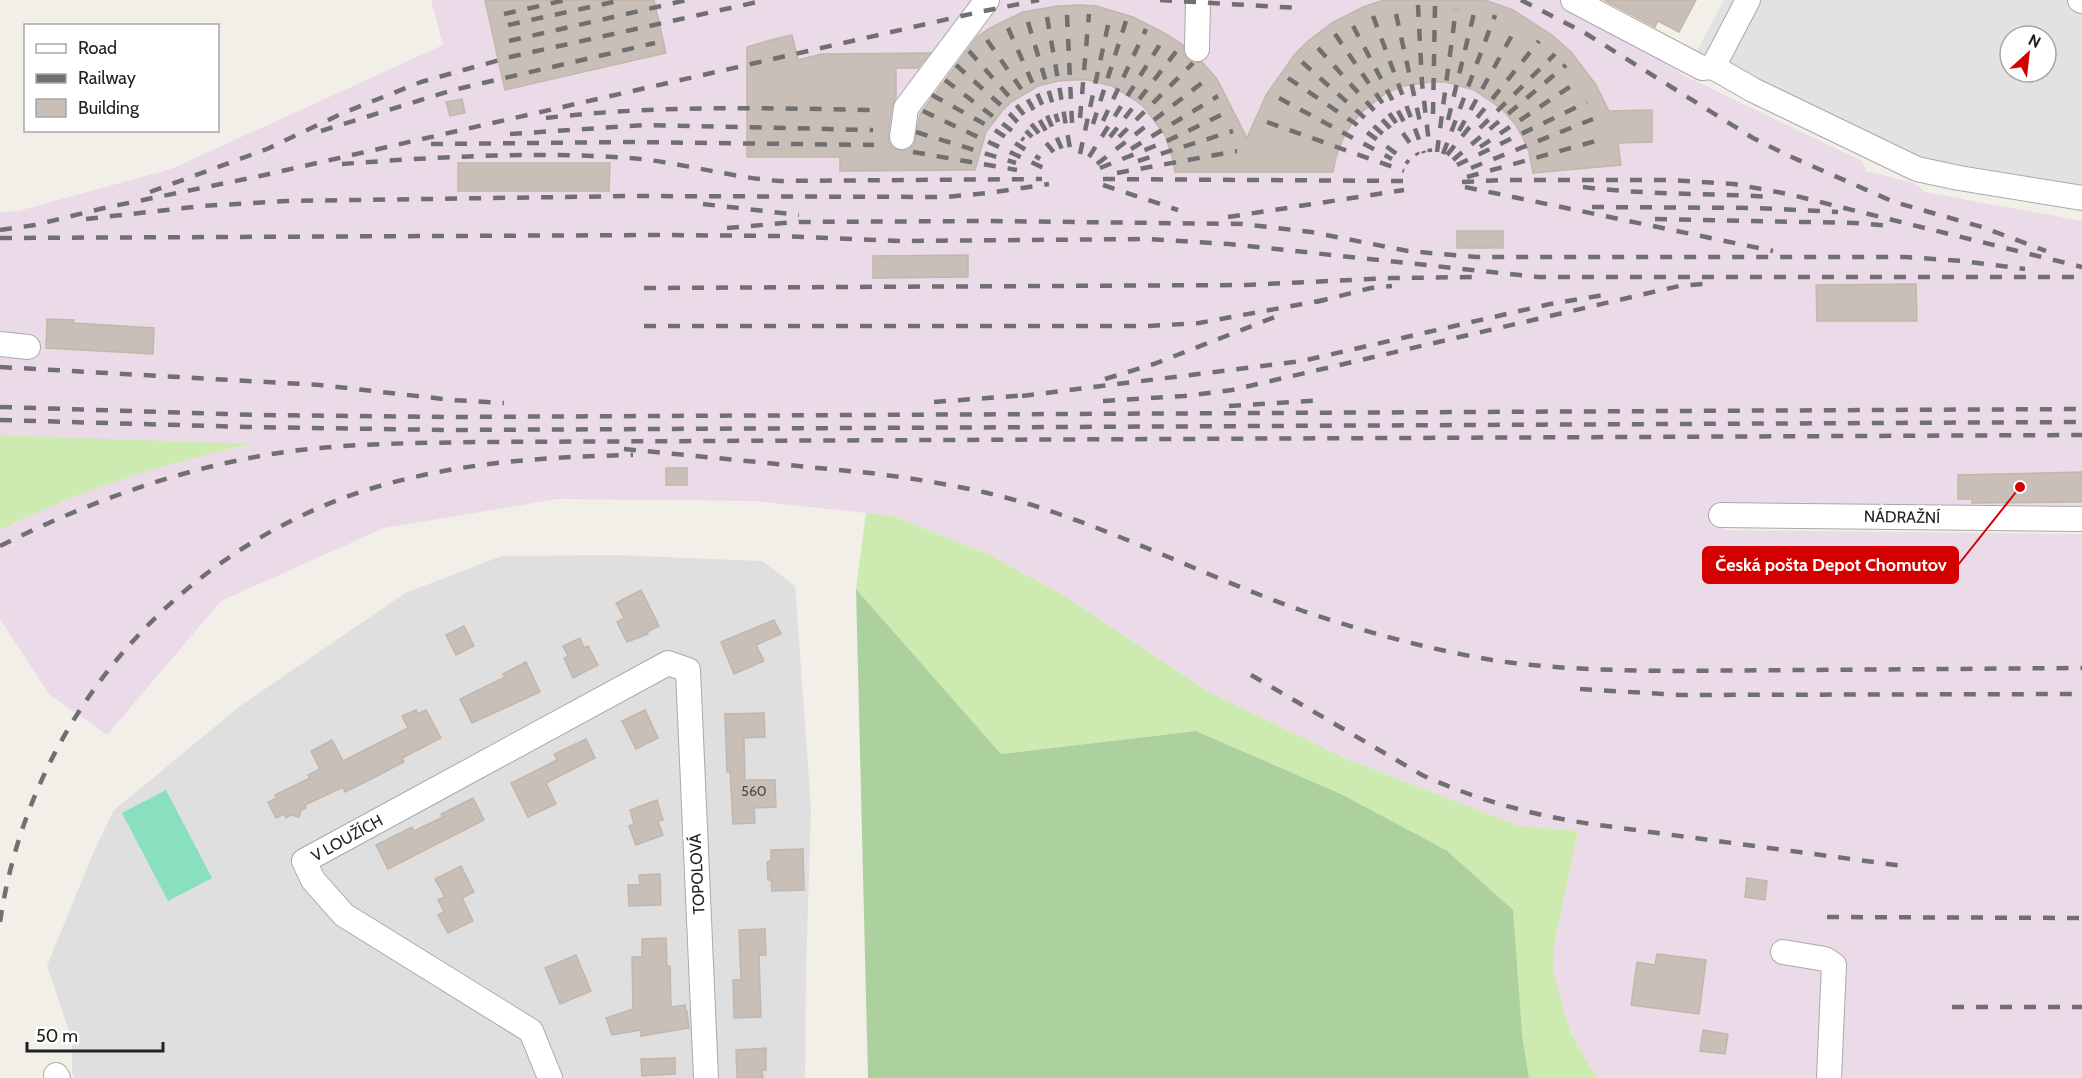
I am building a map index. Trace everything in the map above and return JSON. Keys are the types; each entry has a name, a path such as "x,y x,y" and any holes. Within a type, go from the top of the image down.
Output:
{"street":[{"path":"902,137 906,108 987,0"},
{"path":"1197,50 1198,0"},
{"path":"1573,0 1702,68 1713,67 1753,90 1917,169 2082,198"},
{"path":"1713,67 1748,0"},
{"path":"0,344 28,347"},
{"name":"NÁDRAŽNÍ","path":"1721,515 2082,519"},
{"name":"V LOUŽÍCH","path":"550,1078 531,1031 344,915 313,880 304,861 668,663 688,670"},
{"name":"TOPOLOVÁ","path":"688,670 706,1078"},
{"path":"1783,952 1825,959 1834,965 1829,1078"}],"shaded area":[{"path":"431,0 1562,0 1603,22 1685,76 1862,161 1866,171 1914,183 1925,192 2082,221 2082,507 1733,504 1723,530 2082,534 2082,1078 1597,1078 1571,1034 1553,970 1555,941 1578,831 1520,826 1349,760 1209,692 1060,593 988,554 893,516 756,501 557,499 384,528 221,601 107,735 49,694 0,619 0,530 37,512 126,476 198,456 250,445 0,435 0,212 18,211 171,169 443,45"},
{"path":"1724,0 1737,3 1739,0 2082,0 2082,206 1913,177 1689,66"},
{"path":"615,555 762,561 795,586 811,808 805,1078 75,1078 72,1073 72,1040 47,966 91,858 113,811 240,706 405,593 502,556"}],"green space":[{"path":"0,435 253,444 187,460 124,479 61,502 0,530"},
{"path":"866,513 893,516 988,554 1060,593 1209,692 1349,760 1520,826 1578,831 1555,941 1553,970 1571,1034 1597,1078 1529,1078 1522,1034 1446,850 1341,794 1196,731 1001,754 856,589"},
{"path":"856,589 1001,754 1196,731 1341,794 1446,850 1513,910 1522,1034 1529,1078 868,1078"},
{"path":"166,790 212,878 168,901 122,813"}],"building":[{"path":"485,0 654,0 666,53 505,90"},
{"path":"1384,0 1485,0 1513,10 1552,35 1571,52 1596,85 1609,111 1652,110 1652,142 1618,143 1621,165 1533,173 1529,152 1523,138 1502,109 1474,90 1446,82 1430,82 1403,86 1386,93 1363,111 1344,136 1333,172 1175,172 1165,135 1144,107 1112,86 1088,80 1076,80 1058,81 1038,86 1011,102 986,132 975,170 840,171 840,157 747,157 747,47 771,40 792,35 798,60 822,54 930,53 918,68 896,68 896,97 892,106 888,136 893,148 901,151 908,150 914,145 920,114 977,37 1023,12 1058,6 1096,6 1133,17 1183,45 1184,55 1189,61 1202,62 1217,79 1247,138 1266,95 1295,54 1332,23 1363,7"},
{"path":"1604,0 1696,0 1679,32 1658,21 1655,27"},
{"path":"462,99 465,113 450,116 446,102"},
{"path":"458,163 610,163 609,191 458,191"},
{"path":"1457,231 1503,231 1503,248 1457,248"},
{"path":"968,255 968,277 873,278 873,256"},
{"path":"1916,284 1917,321 1817,321 1816,285"},
{"path":"47,319 74,320 73,323 154,328 153,354 46,348"},
{"path":"666,468 687,468 687,485 666,485"},
{"path":"2082,472 2082,502 1972,503 1972,499 1958,499 1958,475"},
{"path":"641,590 659,626 647,632 648,634 627,642 617,622 624,618 616,603"},
{"path":"774,620 781,634 756,645 764,661 734,674 721,642"},
{"path":"464,626 474,646 456,655 446,635"},
{"path":"580,638 584,648 588,646 598,665 573,678 564,658 568,656 563,646"},
{"path":"526,662 540,692 472,723 460,699 505,677 503,674"},
{"path":"416,710 418,714 426,710 441,738 402,758 404,762 345,792 343,787 305,805 306,808 301,810 299,817 291,815 286,818 284,814 276,818 268,802 277,798 275,795 310,778 308,775 320,769 311,751 332,740 343,761 408,728 402,716"},
{"path":"645,710 658,738 636,749 622,721"},
{"path":"764,713 765,737 744,738 745,780 775,780 776,807 754,808 755,823 733,824 730,771 727,772 725,714"},
{"path":"586,739 595,758 546,783 556,804 528,817 511,783 557,760 554,754"},
{"path":"473,798 484,820 388,869 376,845 412,827 414,831 443,817 441,814"},
{"path":"657,800 663,820 658,821 663,835 636,845 629,826 634,824 630,810"},
{"path":"803,849 804,890 772,891 771,880 768,880 767,862 771,861 771,850"},
{"path":"461,866 474,892 462,898 473,921 448,933 438,915 444,912 438,900 445,897 435,879"},
{"path":"660,874 661,905 629,906 628,885 640,885 639,875"},
{"path":"1747,878 1767,881 1765,900 1745,897"},
{"path":"765,929 766,955 759,955 761,1017 734,1018 733,980 741,980 739,930"},
{"path":"666,938 667,966 670,966 671,1007 685,1005 689,1028 641,1036 641,1030 612,1035 606,1018 633,1009 632,957 642,957 642,939"},
{"path":"1657,954 1706,960 1699,1014 1631,1005 1637,962 1655,965"},
{"path":"576,955 591,991 560,1004 545,968"},
{"path":"1703,1030 1728,1034 1725,1054 1700,1051"},
{"path":"766,1048 766,1070 762,1070 763,1078 737,1078 736,1050"},
{"path":"675,1058 675,1074 642,1076 641,1059"}],"railway":[{"path":"504,14 566,0"},
{"path":"508,25 622,0"},
{"path":"509,41 687,0"},
{"path":"150,192 267,149 343,113 421,82 510,57 766,0"},
{"path":"0,230 35,225 104,208 260,176 1039,0"},
{"path":"1160,0 1299,8"},
{"path":"1521,0 1585,33 1753,138 1787,155 1894,202 1982,227 2046,251"},
{"path":"1418,5 1422,83 1430,152"},
{"path":"1433,114 1435,6"},
{"path":"1437,152 1456,9"},
{"path":"1448,120 1475,9"},
{"path":"1080,118 1089,14"},
{"path":"1396,14 1420,122"},
{"path":"1067,15 1072,123"},
{"path":"1443,154 1495,15"},
{"path":"1080,154 1110,16"},
{"path":"1373,16 1424,153"},
{"path":"1047,17 1071,154"},
{"path":"1093,124 1126,21"},
{"path":"1028,22 1058,122"},
{"path":"1353,26 1405,124"},
{"path":"1459,131 1517,26"},
{"path":"1008,28 1065,156"},
{"path":"1103,121 1146,29"},
{"path":"1335,34 1418,155"},
{"path":"1089,157 1164,38"},
{"path":"987,40 1024,93 1046,131"},
{"path":"1447,155 1539,41"},
{"path":"321,131 453,90 655,43"},
{"path":"1318,48 1398,137"},
{"path":"1110,137 1178,49"},
{"path":"969,51 1014,102 1059,159"},
{"path":"1480,128 1555,54"},
{"path":"1302,62 1385,136"},
{"path":"1119,137 1193,63"},
{"path":"956,65 1032,137"},
{"path":"1453,160 1566,65"},
{"path":"1288,78 1409,163"},
{"path":"1097,164 1207,79"},
{"path":"945,80 1024,140"},
{"path":"1480,147 1577,82"},
{"path":"932,95 990,127 1040,159"},
{"path":"1131,149 1218,96"},
{"path":"1279,98 1392,159"},
{"path":"1457,165 1587,102"},
{"path":"546,118 669,109 873,110"},
{"path":"923,111 1050,171"},
{"path":"1100,168 1167,141 1227,112"},
{"path":"1471,168 1593,119"},
{"path":"1267,122 1404,171"},
{"path":"510,134 645,125 873,130"},
{"path":"1138,161 1233,131"},
{"path":"916,132 1016,163"},
{"path":"1467,177 1603,139"},
{"path":"431,144 631,142 874,145"},
{"path":"1117,173 1237,151"},
{"path":"913,152 1017,170"},
{"path":"342,164 449,157 558,155 649,160 779,181 1042,179"},
{"path":"1103,179 1403,181"},
{"path":"1462,182 1670,180 1734,184 1788,194 2082,267"},
{"path":"86,219 202,206 286,201 633,196 946,197 1049,184"},
{"path":"1103,185 1178,210"},
{"path":"1465,187 1773,251"},
{"path":"1583,187 1654,193 1772,197"},
{"path":"1228,217 1404,190"},
{"path":"703,204 799,215"},
{"path":"1592,207 1757,208 1838,212"},
{"path":"1655,219 1855,223 1892,226"},
{"path":"727,228 796,222 991,221 1242,224 1311,232 1408,251 1476,257 1906,257 2025,269"},
{"path":"0,238 661,235 779,236 901,241 1149,239 1229,244 1538,277 2082,277"},
{"path":"644,288 1246,285 1392,278 1478,277"},
{"path":"1103,401 1184,396 1232,390 1679,286 1703,284"},
{"path":"1316,302 1371,288 1392,286"},
{"path":"1022,396 1302,361 1550,304 1609,294"},
{"path":"644,326 1149,326 1199,323 1324,300"},
{"path":"1105,379 1154,364 1280,315"},
{"path":"0,367 320,385 452,400 504,403"},
{"path":"934,402 1029,395"},
{"path":"1229,406 1323,400"},
{"path":"0,407 260,415 449,417 2082,409"},
{"path":"0,420 449,430 2082,422"},
{"path":"0,546 109,498 184,474 261,456 300,450 368,445 482,442 2082,435"},
{"path":"624,449 870,473 989,493 1036,506 1090,525 1303,611 1397,639 1492,660 1558,667 1668,671 2082,668"},
{"path":"0,922 15,852 39,785 72,723 112,666 159,614 213,569 273,530 338,500 410,478 446,470 520,461 633,455"},
{"path":"1251,675 1422,775 1505,806 1591,824 1903,866"},
{"path":"1580,689 1680,695 2082,694"},
{"path":"1827,917 2082,918"},
{"path":"1952,1007 2082,1007"}],"place":[{"name":"Česká pošta Depot Chomutov","path":"2020,487"}]}
